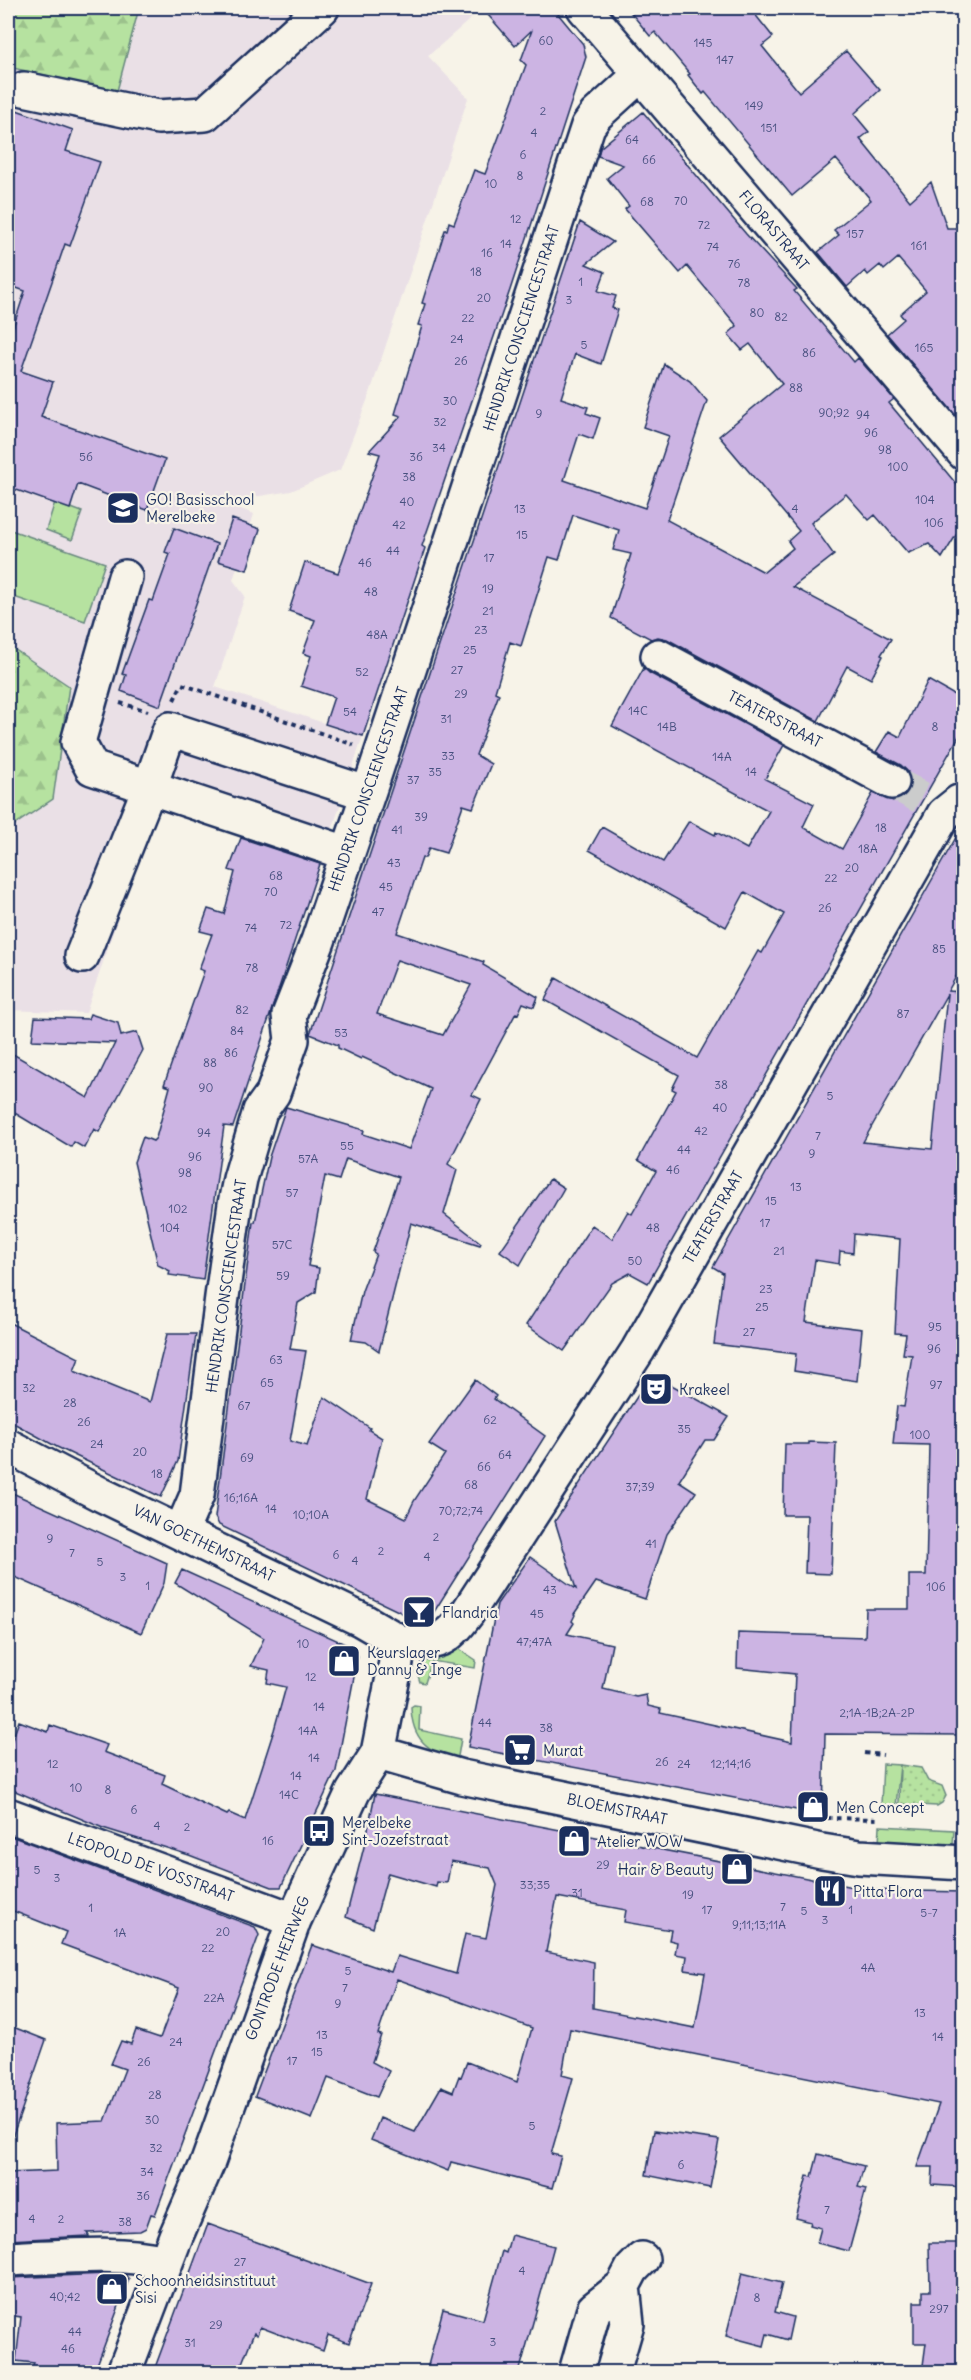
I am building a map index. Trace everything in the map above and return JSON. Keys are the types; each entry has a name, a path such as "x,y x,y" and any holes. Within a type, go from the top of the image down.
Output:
{"street":[{"path":"24,89 158,117 205,114 322,8"},
{"name":"FLORASTRAAT","path":"584,8 963,453"},
{"name":"HENDRIK CONSCIENCESTRAAT","path":"181,1532 197,1495 222,1297 240,1179 260,1112 273,1093 292,1041 290,1015 318,941 366,793 375,773 588,126 596,115 641,74"},
{"path":"125,578 78,742 92,768 346,853"},
{"name":"TEATERSTRAAT","path":"657,656 892,782"},
{"path":"82,956 150,786 170,729 366,793"},
{"name":"TEATERSTRAAT","path":"400,1642 432,1643 453,1632 468,1612 638,1350 944,805"},
{"name":"VAN GOETHEMSTRAAT","path":"8,1446 100,1494 362,1620 400,1642"},
{"name":"GONTRODE HEIRWEG","path":"124,2373 166,2262 208,2162 254,2027 294,1920 353,1792 378,1753 400,1642"},
{"name":"BLOEMSTRAAT","path":"378,1753 462,1777 822,1851 858,1857 963,1863"},
{"name":"LEOPOLD DE VOSSTRAAT","path":"8,1815 294,1920"},
{"path":"8,2259 108,2254 137,2255 166,2262"},
{"path":"576,2373 594,2309 623,2286 632,2270 642,2259"},
{"path":"613,2373 627,2324 623,2286"}],"path":[{"path":"864,1753 884,1755"}],"shaded area":[{"name":"GO! Basisschool Merelbeke","path":"139,8 483,8 428,56 468,98 370,393 340,470 291,491 223,502 254,514 233,580 245,596 215,687 363,736 322,860 155,807 86,1013 8,1010 8,67 117,90"}],"green space":[{"path":"8,8 139,8 117,91 8,67"},
{"path":"55,502 82,512 72,540 46,530"},
{"path":"8,529 105,563 85,621 8,595"},
{"path":"8,645 69,686 53,799 8,829"},
{"path":"455,1646 476,1660 475,1668 432,1661 425,1683 420,1682 417,1672 421,1661"},
{"path":"420,1706 419,1730 461,1739 457,1762 430,1748 418,1736 412,1719 411,1707"},
{"path":"883,1764 900,1765 896,1806 881,1805"},
{"path":"900,1765 921,1768 928,1781 942,1786 946,1796 942,1803 937,1806 899,1804"},
{"path":"880,1826 954,1830 953,1845 879,1843"}],"building":[{"path":"482,8 556,8 554,9 583,44 586,57 510,290 422,546 425,548 363,736 325,724 334,697 301,686 311,656 303,653 315,620 289,611 305,562 338,573 380,454 369,451 401,416 395,414 422,326 418,325 425,304 422,303 445,230 449,222 454,224 474,170 485,174 526,65 521,60 532,30 515,46"},
{"path":"627,8 750,8 773,37 762,46 799,92 846,51 880,90 854,114 869,132 860,139 910,201 931,182 947,228 963,228 963,424 887,334 904,319 900,314 926,291 898,258 884,270 880,265 868,275 865,271 847,287 818,252 839,235 834,230 871,200 836,159 792,196 705,92 703,94 688,75 690,74 655,32 650,36"},
{"path":"8,107 73,130 66,151 100,162 70,246 65,244 21,371 53,382 41,417 165,460 147,510 78,484 70,509 8,487 8,343 25,291 8,285"},
{"path":"643,112 746,234 797,289 794,291 854,362 858,358 894,399 889,403 963,492 963,524 942,558 929,544 908,553 875,515 869,520 846,494 811,523 834,555 793,587 891,639 871,679 847,666 818,721 667,639 658,637 651,639 611,618 631,554 613,550 619,530 573,515 559,560 549,557 521,646 510,642 495,692 499,694 476,755 491,764 473,808 463,805 446,853 429,848 425,858 422,858 397,933 484,962 483,965 538,997 534,1007 523,1003 518,1014 516,1013 472,1095 481,1099 448,1164 457,1170 444,1214 481,1243 480,1245 411,1223 379,1351 366,1342 351,1340 362,1291 376,1254 373,1252 399,1177 346,1159 339,1180 325,1176 308,1266 319,1268 316,1292 298,1303 290,1349 306,1351 290,1441 307,1446 324,1397 382,1438 367,1499 406,1518 414,1501 445,1454 429,1444 475,1380 496,1396 494,1399 545,1436 427,1623 423,1623 219,1525 215,1517 253,1222 255,1222 269,1157 286,1107 364,1130 363,1134 409,1149 431,1089 310,1034 580,222 613,242 586,264 605,272 598,291 616,296 612,308 618,310 601,364 575,354 561,398 588,407 586,413 600,418 593,439 579,434 564,480 645,508 669,436 643,427 664,364 690,381 707,401 667,520 764,572 793,548 788,541 799,531 719,436 782,384 750,344 742,350 728,334 737,326 687,266 680,273 625,209 629,206 607,178 623,165 598,156 600,148","holes":["397,960 471,985 443,1035 377,1014"]},
{"path":"232,519 260,529 247,570 218,561"},
{"path":"174,528 217,544 160,706 121,691 126,675 122,674 149,600 153,601 170,554 165,552"},
{"path":"644,668 649,673 784,745 765,779 814,804 803,827 842,849 873,793 893,801 902,798 909,790 911,781 908,772 901,765 876,752 889,731 900,737 928,680 963,700 963,729 648,1283 630,1273 612,1283 564,1351 526,1325 592,1225 612,1239 628,1211 632,1214 656,1171 638,1160 676,1091 672,1089 679,1075 545,1000 556,978 697,1058 758,951 762,953 784,914 745,892 726,927 589,850 602,827 663,862 689,821 715,835 716,832 747,849 769,811 612,726"},
{"path":"963,825 963,964 948,991 963,992 963,1735 825,1734 823,1815 468,1747 497,1604 530,1557 576,1589 555,1521 652,1374 729,1417 714,1440 705,1440 679,1481 696,1492 667,1534 645,1599 596,1582 574,1614 572,1621 574,1623 567,1634 612,1644 603,1689 636,1697 646,1695 648,1706 661,1709 660,1713 792,1742 795,1674 737,1668 738,1633 865,1637 866,1609 909,1609 909,1575 926,1575 929,1445 893,1444 897,1406 904,1407 912,1355 903,1354 906,1334 895,1333 900,1239 854,1234 853,1253 840,1251 839,1264 815,1260 806,1322 862,1329 857,1381 794,1371 796,1354 714,1344 723,1273 713,1267","holes":["947,994 932,1149 863,1142"]},
{"path":"241,838 320,864 233,1127 224,1126 203,1280 169,1275 170,1271 158,1265 134,1162 143,1137 153,1141 156,1138 170,1087 164,1085 204,971 199,969 212,934 200,931 208,909 224,914 235,872 229,870"},
{"path":"90,1014 118,1023 121,1036 137,1032 143,1050 99,1132 94,1129 84,1148 74,1142 71,1147 8,1109 8,1051 88,1098 115,1043 32,1040 35,1017 88,1019"},
{"path":"550,1179 564,1188 520,1265 500,1251"},
{"path":"8,1322 79,1358 74,1371 150,1402 167,1334 196,1334 178,1461 161,1497 57,1447 8,1420"},
{"path":"809,1442 836,1443 831,1574 805,1573 807,1515 783,1515 785,1444 809,1444"},
{"path":"8,1491 167,1563 164,1583 141,1633 8,1574"},
{"path":"182,1570 354,1648 358,1656 336,1771 281,1887 272,1887 189,1855 103,1828 8,1788 8,1751 19,1721 48,1732 50,1725 107,1745 104,1752 165,1775 162,1784 227,1815 229,1813 245,1820 286,1687 267,1683 269,1670 251,1666 264,1638 175,1583"},
{"path":"375,1794 868,1890 963,1892 963,2187 932,2185 933,2167 917,2167 939,2104 570,2029 562,2075 573,2078 551,2154 561,2156 552,2188 451,2162 448,2171 371,2140 380,2118 415,2132 441,2087 453,2092 467,2062 517,2082 532,2028 397,1979 378,2034 381,2035 372,2062 389,2071 377,2097 328,2078 312,2119 255,2096 312,1945 391,1972 397,1956 456,1974 465,1934 486,1938 497,1885 490,1868 451,1861 447,1883 437,1882 436,1887 388,1873 373,1928 346,1917","holes":["557,1897 626,1910 624,1922 671,1930 669,1940 677,1942 675,1954 687,1956 685,1970 705,1973 695,2028 593,2008 594,1962 546,1952"]},
{"path":"8,1835 255,1927 259,1935 155,2215 151,2214 146,2228 140,2231 8,2240 8,2173 57,2171 56,2123 105,2121 125,2069 111,2064 121,2041 131,2044 136,2030 160,2038 179,1988 61,1944 66,1932 8,1909"},
{"path":"8,2025 46,2040 12,2138 8,2138"},
{"path":"654,2131 719,2140 710,2188 646,2175"},
{"path":"818,2154 864,2166 858,2187 866,2189 849,2251 817,2243 821,2228 810,2225 811,2222 796,2218 807,2176 812,2177"},
{"path":"208,2224 371,2284 349,2343 328,2335 323,2351 260,2327 257,2335 254,2333 238,2373 153,2373"},
{"path":"511,2235 554,2246 519,2373 426,2373 443,2309 483,2320 502,2251 506,2253"},
{"path":"929,2243 963,2243 963,2373 922,2373 926,2343 914,2343 914,2302 923,2302 923,2291 930,2291"},
{"path":"742,2273 782,2283 775,2312 793,2317 788,2340 767,2334 764,2346 726,2336"},
{"path":"125,2275 129,2279 94,2373 30,2373 34,2363 16,2361 21,2317 8,2315 8,2278"}],"tunnel":[{"path":"892,782 924,799"}],"place":[{"name":"GO! Basisschool Merelbeke","path":"123,508"},
{"name":"Krakeel","path":"656,1389"},
{"name":"Flandria","path":"419,1612"},
{"name":"Keurslager Danny & Inge","path":"344,1661"},
{"name":"Murat","path":"520,1750"},
{"name":"Men Concept","path":"813,1807"},
{"name":"Merelbeke Sint-Jozefstraat","path":"319,1831"},
{"name":"Atelier WOW","path":"574,1841"},
{"name":"Hair & Beauty","path":"737,1869"},
{"name":"Pitta Flora","path":"830,1891"},
{"name":"Schoonheidsinstituut Sisi","path":"112,2289"}]}
